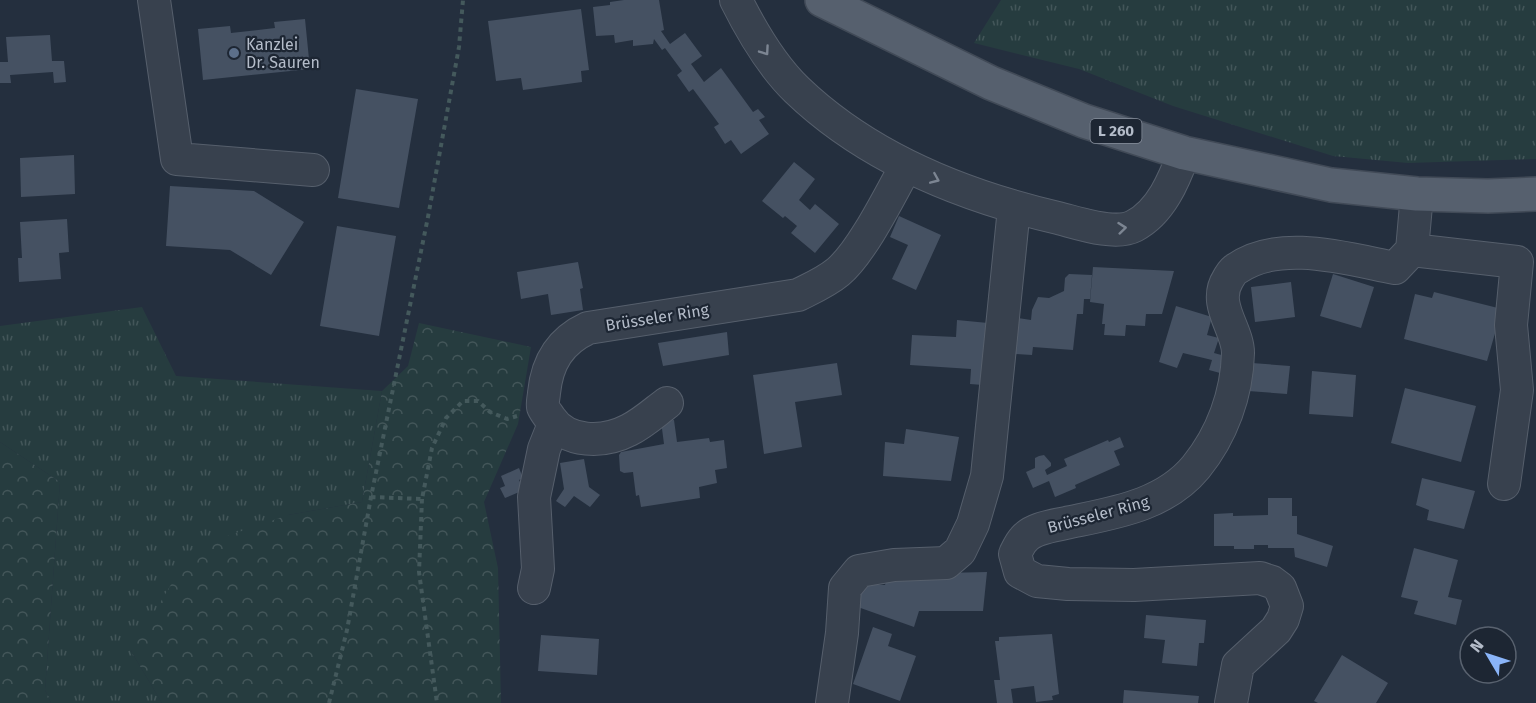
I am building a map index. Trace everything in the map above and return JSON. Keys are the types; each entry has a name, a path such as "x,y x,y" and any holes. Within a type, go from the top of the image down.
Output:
{"main road":[{"name":"L 260","path":"822,0 991,83 1084,121 1184,153 1331,185 1417,194 1488,196 1536,194"}],"street":[{"path":"154,0 177,159 314,170"},
{"path":"736,0 765,52 796,89 847,131 906,166 975,196 1014,208 1107,230 1133,227 1152,211 1171,186 1184,153"},
{"name":"Brüsseler Ring","path":"554,424 543,407 545,381 561,345 575,334 588,328 798,295 821,285 840,270 858,248 906,166"},
{"path":"1417,194 1412,250 1527,263 1511,326 1516,390 1504,484"},
{"path":"832,703 842,633 844,588 859,571 894,565 946,563 960,551 973,524 987,476 1014,208"},
{"name":"Brüsseler Ring","path":"1231,703 1239,665 1276,630 1284,619 1287,606 1280,588 1272,582 1260,578 1134,585 1037,581 1020,572 1015,554 1024,537 1043,528 1128,510 1165,495 1196,467 1218,434 1234,394 1238,351 1224,308 1223,287 1233,270 1256,258 1299,252 1395,268 1412,250"},
{"path":"534,588 538,569 534,497 544,449 554,424 572,437 597,440 629,431 667,403"}],"path":[{"path":"329,703 347,630 371,497 446,123 459,46 463,0"},
{"path":"437,703 419,572 422,499 432,448 446,417 463,401 478,401 490,412"},
{"path":"371,497 422,499"}],"green space":[{"path":"1001,0 1536,0 1536,159 1408,163 1333,156 1173,106 1079,69 974,43"},
{"path":"142,307 176,376 382,391 362,502 288,515 131,651 162,703 51,703 45,690 60,482 0,442 0,326"},
{"path":"419,323 531,347 518,424 484,502 498,568 501,703 162,703 131,651 193,548 288,515 362,502 382,391 408,366"},
{"path":"0,442 60,482 45,690 51,703 0,703"}],"building":[{"path":"624,0 659,0 664,30 661,31 670,44 685,33 702,56 691,64 704,82 721,68 753,112 758,109 765,117 759,120 769,134 741,154 731,140 725,144 714,127 719,124 693,89 689,92 677,75 682,71 665,48 662,50 654,39 653,44 633,46 633,40 615,43 614,35 596,36 593,7"},
{"path":"581,9 589,70 581,71 582,82 523,90 521,78 496,81 488,21"},
{"path":"305,19 310,69 203,80 198,29 230,26 231,33 275,28 274,22"},
{"path":"50,35 52,61 64,61 66,82 54,83 53,72 10,75 11,83 0,83 0,62 8,62 6,37"},
{"path":"356,89 418,99 399,208 338,198"},
{"path":"74,155 75,194 21,197 20,158"},
{"path":"794,162 815,179 799,200 810,210 815,204 839,224 815,253 791,233 797,226 762,201"},
{"path":"170,186 254,191 304,222 271,275 230,250 166,246"},
{"path":"899,216 941,235 916,290 892,279 908,245 890,237"},
{"path":"67,219 69,252 59,253 61,279 19,282 18,258 22,258 20,222"},
{"path":"337,226 396,236 379,336 320,326"},
{"path":"578,262 583,288 580,289 583,310 551,315 548,294 521,299 517,272"},
{"path":"1093,267 1174,271 1162,314 1146,314 1145,326 1126,325 1125,336 1104,335 1105,324 1102,324 1104,304 1090,302"},
{"path":"1069,274 1092,275 1090,299 1084,299 1083,314 1077,314 1073,350 1033,347 1032,355 1015,354 1018,318 1031,320 1032,310 1038,297 1049,298 1064,291 1065,278"},
{"path":"1333,274 1374,287 1361,328 1320,316"},
{"path":"1291,282 1295,317 1255,322 1251,287"},
{"path":"1434,292 1502,309 1487,361 1404,339 1415,294 1432,298"},
{"path":"1176,306 1212,317 1207,335 1219,338 1214,353 1225,356 1220,373 1209,370 1212,360 1183,353 1177,368 1159,362"},
{"path":"957,320 988,323 983,385 970,384 971,369 910,365 912,335 956,337"},
{"path":"727,332 729,355 663,366 658,343"},
{"path":"837,363 842,395 795,402 802,447 764,454 753,375"},
{"path":"1252,363 1290,366 1287,394 1248,391"},
{"path":"1312,371 1356,375 1353,417 1309,414"},
{"path":"1405,388 1476,406 1461,462 1391,443"},
{"path":"674,420 677,442 709,438 710,442 724,440 727,468 715,470 717,483 699,487 700,498 641,507 639,495 636,496 633,472 620,471 619,455 621,452 664,444 661,421"},
{"path":"906,429 959,437 951,481 883,476 885,442 904,444"},
{"path":"1120,437 1124,447 1114,451 1120,465 1075,485 1076,488 1055,497 1049,481 1033,488 1026,472 1035,468 1035,458 1044,455 1051,463 1051,466 1045,470 1047,475 1067,466 1064,459"},
{"path":"584,459 589,487 600,495 590,507 574,496 565,507 556,501 564,489 560,463"},
{"path":"519,468 523,478 519,480 524,490 505,498 500,488 505,486 501,476"},
{"path":"1422,478 1475,491 1464,529 1427,520 1429,510 1416,505"},
{"path":"1268,498 1292,498 1292,516 1297,516 1297,534 1333,546 1327,567 1295,557 1294,548 1268,548 1268,545 1254,545 1254,549 1234,549 1234,546 1214,546 1214,514 1268,515"},
{"path":"1414,548 1458,560 1448,597 1462,600 1456,625 1414,614 1418,601 1401,597"},
{"path":"890,570 944,573 987,572 983,611 919,611 914,627 855,606 863,584 885,585"},
{"path":"1146,615 1206,620 1204,643 1199,643 1197,666 1162,663 1165,640 1144,638"},
{"path":"873,627 892,634 888,646 916,656 900,701 853,684"},
{"path":"1052,634 1059,694 1052,696 1053,700 1036,702 1034,686 1011,689 1013,703 997,703 994,680 1000,680 995,641 999,641 999,637"},
{"path":"541,635 599,639 597,675 538,671"},
{"path":"1342,655 1388,683 1376,703 1318,703 1314,701"},
{"path":"1124,690 1199,696 1198,703 1123,703"}],"place":[{"name":"Kanzlei Dr. Sauren","path":"234,53"}]}
